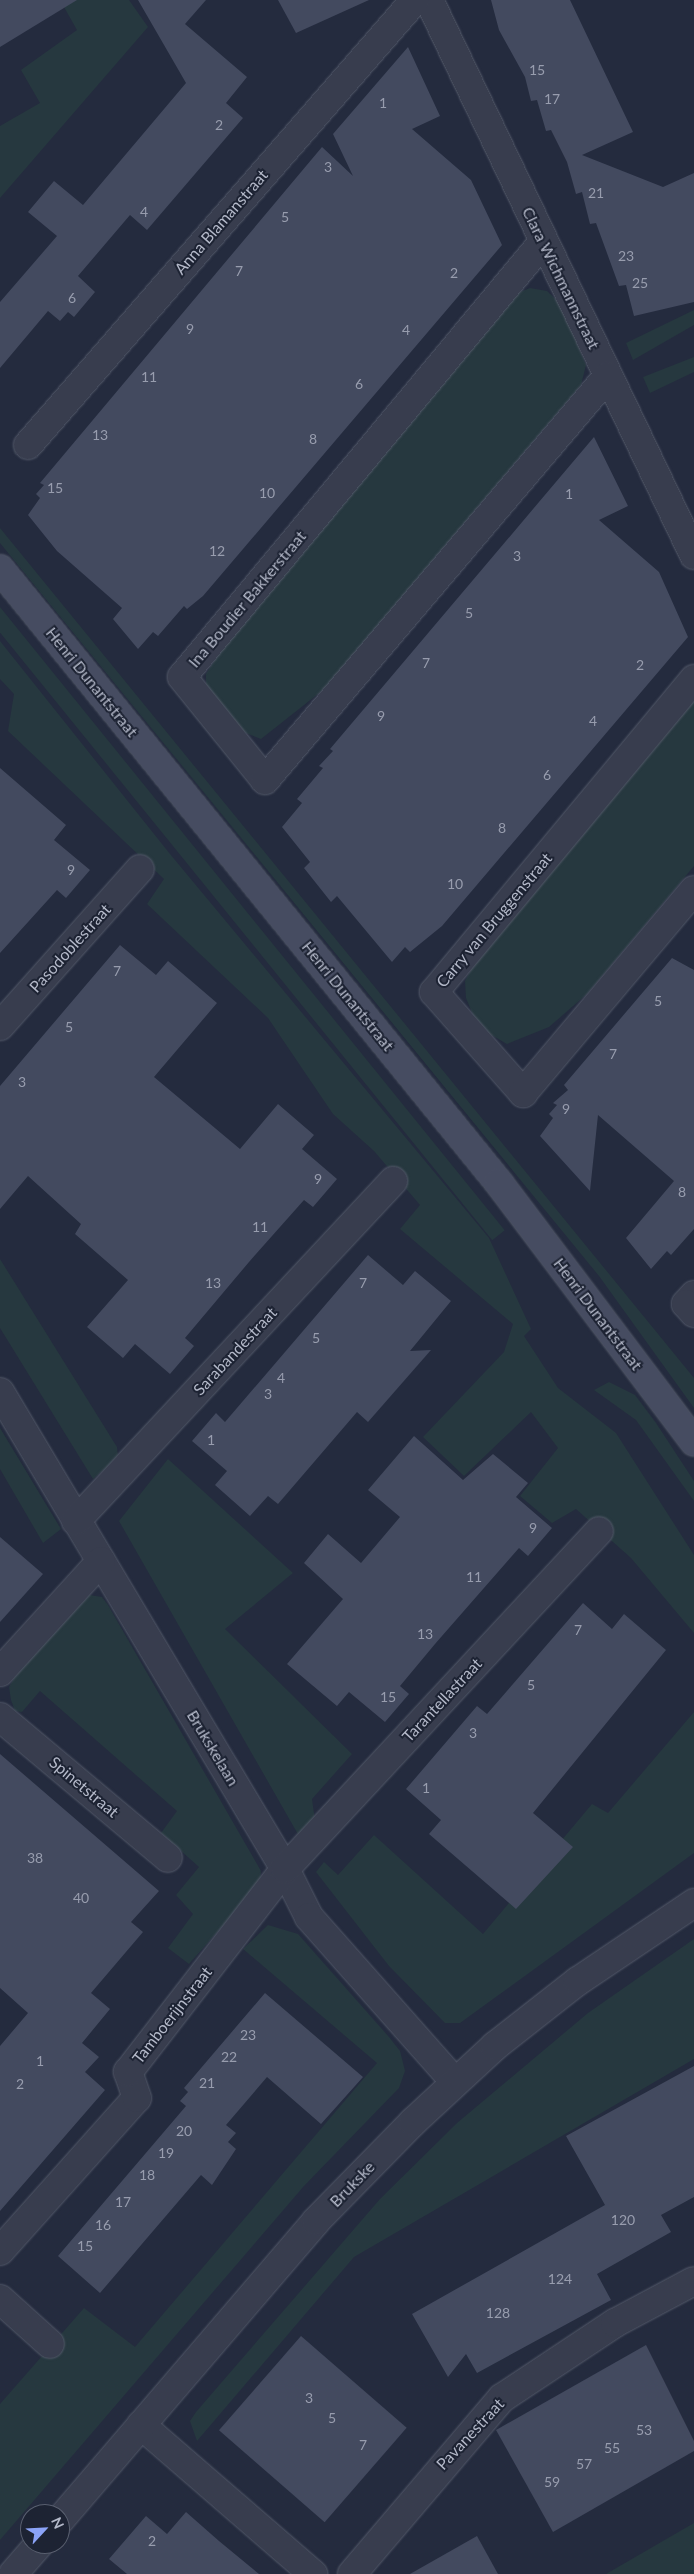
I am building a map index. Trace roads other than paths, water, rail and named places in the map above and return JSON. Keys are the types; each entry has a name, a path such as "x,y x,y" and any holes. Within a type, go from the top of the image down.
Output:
{"street":[{"name":"Anna Blamanstraat","path":"28,445 415,0"},
{"name":"Clara Wichmannstraat","path":"429,0 543,242 694,554"},
{"name":"Ina Boudier Bakkerstraat","path":"543,242 182,677 264,780 608,376"},
{"name":"Henri Dunantstraat","path":"0,569 499,1182 691,1439"},
{"name":"Carry van Bruggenstraat","path":"694,679 434,992 523,1092 694,890"},
{"name":"Pasodoblestraat","path":"0,1026 140,869"},
{"name":"Sarabandestraat","path":"76,1521 393,1181"},
{"path":"694,1294 686,1304 694,1313"},
{"name":"Brukskelaan","path":"0,1392 286,1869 309,1918 455,2082"},
{"name":"Tarantellastraat","path":"286,1869 599,1531"},
{"path":"0,1672 101,1561"},
{"name":"Spinetstraat","path":"0,1717 168,1858"},
{"name":"Tamboerijnstraat","path":"0,2251 137,2098 128,2072 286,1869"},
{"name":"Brukske","path":"70,2508 316,2221 455,2082 578,1981 694,1903"},
{"name":"Pavanestraat","path":"352,2574 502,2398 615,2324 694,2281"},
{"path":"0,2300 50,2344"},
{"path":"141,2425 313,2574"},
{"path":"13,2574 30,2554"}]}
